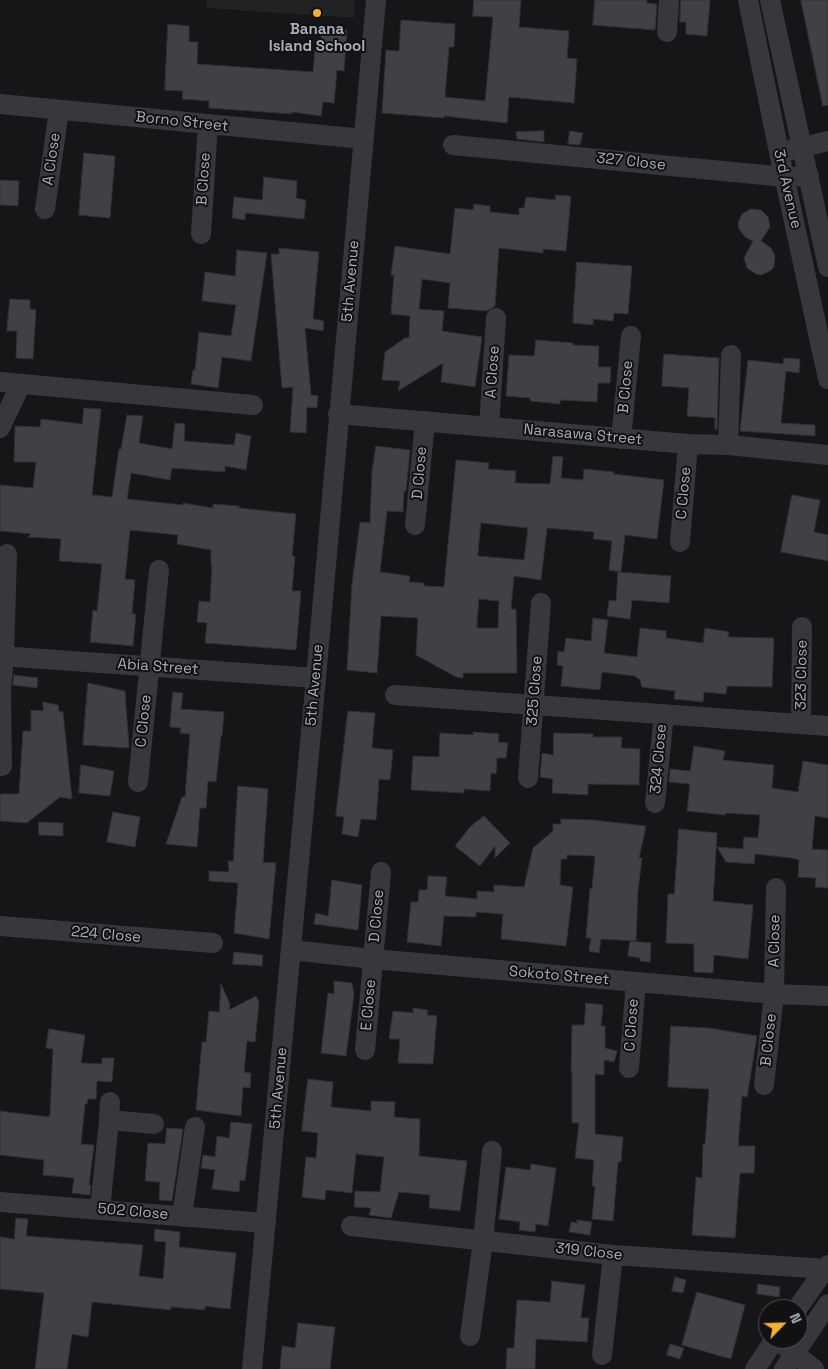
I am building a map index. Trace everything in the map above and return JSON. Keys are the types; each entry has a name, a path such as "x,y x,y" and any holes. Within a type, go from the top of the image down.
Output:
{"street":[{"name":"5th Avenue","path":"252,1369 376,0"},
{"path":"667,32 669,0"},
{"name":"3rd Avenue","path":"748,0 778,152 827,373"},
{"name":"3rd Avenue","path":"770,0 828,267"},
{"name":"Borno Street","path":"0,104 364,139"},
{"name":"A Close","path":"45,209 59,110"},
{"name":"B Close","path":"200,234 208,124"},
{"path":"778,152 828,142"},
{"name":"327 Close","path":"454,145 785,177 809,176"},
{"name":"A Close","path":"489,427 496,318"},
{"name":"B Close","path":"621,438 631,336"},
{"path":"728,445 731,355"},
{"path":"0,382 253,405"},
{"path":"0,428 21,384"},
{"name":"Narasawa Street","path":"338,414 688,444 728,445 828,455"},
{"name":"D Close","path":"415,525 425,421"},
{"name":"C Close","path":"680,542 688,444"},
{"path":"2,766 0,691 7,554"},
{"name":"C Close","path":"138,782 159,570"},
{"name":"325 Close","path":"528,778 541,603"},
{"name":"323 Close","path":"801,723 802,627"},
{"name":"Abia Street","path":"2,656 316,678"},
{"path":"395,695 828,726"},
{"name":"324 Close","path":"655,804 664,714"},
{"name":"D Close","path":"373,960 381,872"},
{"name":"A Close","path":"774,994 776,888"},
{"name":"224 Close","path":"0,926 213,943"},
{"name":"Sokoto Street","path":"291,950 373,960 774,994 828,996"},
{"name":"E Close","path":"365,1050 373,960"},
{"name":"C Close","path":"629,1068 636,982"},
{"name":"B Close","path":"764,1086 774,994"},
{"path":"100,1210 110,1111 154,1124"},
{"path":"182,1216 195,1126"},
{"path":"470,1336 492,1150"},
{"name":"502 Close","path":"0,1202 266,1223"},
{"name":"319 Close","path":"351,1226 613,1255 827,1267"},
{"path":"602,1355 613,1255"},
{"path":"804,1299 827,1267"},
{"path":"789,1361 828,1304"},
{"path":"754,1369 768,1349"},
{"path":"781,1349 789,1361 814,1369"}],"shaded area":[{"name":"Banana Island School","path":"207,0 355,0 354,18 206,8"}],"building":[{"path":"474,0 521,0 519,27 569,31 567,58 577,59 574,103 509,97 507,123 444,116 444,118 382,113 386,50 399,51 401,20 455,24 454,47 449,47 445,97 485,101 493,17 473,16"},
{"path":"595,0 647,0 647,3 657,4 655,30 593,25"},
{"path":"681,0 710,0 707,36 686,34 686,22 680,22"},
{"path":"801,0 828,0 828,105 823,106"},
{"path":"168,24 189,26 189,42 198,42 197,64 313,72 315,48 320,48 322,27 347,30 344,71 337,70 334,103 323,102 321,116 292,112 292,114 209,108 209,101 182,99 183,91 165,90"},
{"path":"544,131 544,142 517,139 516,132"},
{"path":"570,131 583,133 580,145 568,144"},
{"path":"84,153 115,156 110,218 79,215"},
{"path":"264,177 297,181 296,198 306,200 304,219 245,213 245,220 232,218 234,197 262,200"},
{"path":"0,180 19,181 18,206 0,205"},
{"path":"556,195 571,196 566,251 543,249 543,253 499,248 495,306 487,311 448,308 450,283 422,279 419,309 444,311 442,331 482,337 475,387 441,382 443,363 398,391 400,381 382,380 385,352 405,338 409,338 410,316 391,314 394,275 391,275 395,246 450,254 455,208 473,210 474,204 490,206 490,212 519,215 519,208 524,208 526,197 555,200"},
{"path":"751,209 761,210 768,217 770,227 761,241 771,248 775,256 774,267 761,275 747,268 744,258 753,241 745,237 739,229 738,223 742,214"},
{"path":"279,248 319,252 313,319 324,321 323,331 305,328 311,395 318,396 317,408 307,407 306,433 290,432 293,387 282,388 271,254 279,254"},
{"path":"237,250 267,253 251,361 222,357 218,388 191,384 193,370 195,370 199,332 231,336 236,305 202,301 205,272 235,276"},
{"path":"577,262 632,266 628,314 614,313 613,321 593,319 593,325 573,323"},
{"path":"10,299 30,300 30,309 36,310 33,359 16,358 17,331 7,331"},
{"path":"536,340 599,346 598,367 611,367 610,383 598,383 597,402 560,400 560,404 530,401 530,398 506,396 509,355 534,356"},
{"path":"664,354 719,358 717,430 715,429 715,418 687,416 689,388 662,386"},
{"path":"784,358 800,359 799,373 786,371 781,423 815,425 815,436 740,431 748,360 783,364"},
{"path":"84,408 101,409 92,495 112,497 119,449 121,449 127,415 143,416 139,443 172,449 175,423 185,424 184,441 234,445 236,433 251,436 246,470 225,466 225,472 172,468 170,480 131,473 127,499 183,505 183,503 213,508 213,504 239,506 239,508 296,514 292,556 295,556 292,591 301,591 296,650 205,643 207,623 197,622 199,601 210,602 211,550 177,544 178,535 130,530 125,579 135,580 132,614 136,614 133,646 90,642 93,610 97,611 102,564 59,561 61,539 28,537 31,534 0,531 0,485 33,488 36,462 14,462 15,426 40,427 41,419 82,424"},
{"path":"376,446 410,450 403,512 387,511 380,572 410,576 409,582 424,583 424,586 444,587 456,460 489,463 488,469 516,471 515,483 550,484 553,456 563,457 561,478 583,480 584,469 664,480 657,539 625,535 621,572 609,570 612,541 593,539 594,532 547,528 541,580 514,576 511,609 516,609 517,673 463,673 463,678 456,677 416,655 418,618 381,616 377,673 347,670 352,584 360,522 370,523 372,472","holes":["481,523 528,528 524,560 478,556","479,599 499,601 498,628 477,628"]},
{"path":"792,495 820,500 814,532 828,535 828,561 781,552"},
{"path":"618,572 671,576 669,603 632,600 630,619 607,616 609,600 616,601"},
{"path":"593,618 608,620 604,653 637,657 640,628 666,631 666,638 703,643 705,628 729,632 728,637 774,638 772,687 727,686 726,694 704,692 703,702 674,699 675,691 642,687 640,680 635,676 602,672 600,690 561,686 563,666 557,665 558,651 564,652 566,638 591,641"},
{"path":"14,675 38,678 37,688 13,685"},
{"path":"88,683 125,691 129,748 83,745"},
{"path":"173,692 183,693 181,709 224,712 216,782 208,781 206,808 200,808 197,847 166,844 182,797 185,797 190,734 180,733 181,728 170,727"},
{"path":"43,702 58,705 59,711 63,712 72,799 60,797 27,823 0,821 0,794 19,794 23,731 31,731 31,710 43,711"},
{"path":"348,711 375,713 372,748 393,750 390,780 379,779 376,820 361,819 358,837 342,834 344,817 336,816"},
{"path":"473,732 499,734 498,742 508,743 506,758 497,758 496,774 491,773 490,791 464,789 464,793 411,790 413,756 439,757 440,733 473,735"},
{"path":"554,733 593,734 593,737 622,737 621,748 640,749 639,785 588,784 588,795 552,793 553,779 540,777 542,753 553,755"},
{"path":"694,746 725,751 723,760 774,765 772,788 798,792 803,761 828,765 828,818 815,816 812,849 828,850 828,888 815,887 816,878 798,877 799,860 792,858 755,854 754,864 726,862 717,847 743,849 744,837 758,838 760,815 726,813 725,815 687,811 690,784 669,782 670,769 690,771"},
{"path":"81,765 114,771 110,796 79,793"},
{"path":"238,786 268,789 263,862 276,863 269,939 234,933 238,883 209,881 209,871 229,872 228,861 233,861"},
{"path":"113,812 140,817 135,847 107,842"},
{"path":"484,816 510,843 495,858 495,846 480,866 455,846 470,827"},
{"path":"561,819 593,820 646,826 639,858 642,858 638,891 636,941 601,939 599,953 589,951 591,938 586,938 595,856 567,855 567,859 561,859 560,885 573,887 566,946 501,939 503,914 476,912 476,917 444,916 441,946 407,942 411,902 418,902 419,890 427,890 428,876 447,877 445,896 477,899 477,891 494,892 494,885 524,887 533,848 553,831 553,824 561,824"},
{"path":"39,822 63,823 63,836 39,835"},
{"path":"679,829 717,833 713,901 753,905 748,959 714,955 713,973 694,972 694,944 666,943 668,894 674,894"},
{"path":"332,880 362,885 358,930 314,924 316,913 328,916"},
{"path":"630,941 651,943 650,962 640,961 640,958 628,956"},
{"path":"234,952 263,955 262,966 233,964"},
{"path":"334,981 352,983 354,995 346,1056 321,1053 328,993 334,994"},
{"path":"221,984 230,1004 229,1010 256,996 259,1002 255,1042 247,1041 244,1072 251,1073 250,1088 243,1087 241,1116 196,1110 202,1042 206,1042 209,1011 219,1012"},
{"path":"586,1003 603,1005 601,1026 605,1026 605,1048 617,1051 614,1062 604,1060 604,1075 595,1074 595,1134 623,1137 621,1162 618,1162 613,1221 592,1219 595,1186 592,1186 594,1160 575,1158 579,1123 572,1123 572,1025 584,1025"},
{"path":"413,1008 428,1010 427,1015 437,1016 433,1064 398,1063 400,1039 389,1039 393,1011 413,1013"},
{"path":"671,1026 709,1028 757,1036 747,1097 742,1096 738,1146 755,1146 754,1173 740,1173 735,1238 692,1235 696,1177 702,1178 703,1144 705,1144 709,1089 668,1087"},
{"path":"49,1029 85,1035 81,1063 102,1064 102,1058 114,1058 112,1082 97,1081 96,1099 88,1099 87,1104 85,1104 81,1144 94,1145 89,1185 91,1185 90,1195 72,1193 74,1178 43,1175 44,1160 0,1155 0,1111 49,1117 53,1049 46,1048"},
{"path":"308,1079 333,1082 331,1107 371,1111 371,1101 395,1102 394,1117 420,1119 419,1156 467,1161 460,1211 429,1208 430,1195 399,1192 391,1218 369,1215 371,1208 354,1207 355,1191 380,1192 384,1157 356,1154 352,1193 326,1190 325,1200 302,1197 306,1157 316,1158 318,1133 302,1131"},
{"path":"231,1122 252,1124 245,1181 240,1180 239,1192 212,1189 215,1170 201,1168 203,1155 215,1157 217,1136 229,1138"},
{"path":"167,1128 183,1129 172,1201 159,1200 160,1182 145,1181 148,1143 165,1144"},
{"path":"531,1164 556,1168 548,1226 536,1224 535,1232 519,1230 520,1222 499,1219 506,1167 530,1170"},
{"path":"16,1218 28,1219 26,1236 143,1245 139,1276 163,1279 166,1242 154,1241 155,1229 180,1232 179,1247 236,1253 230,1309 205,1306 205,1310 171,1307 171,1310 92,1302 88,1337 72,1334 67,1369 35,1369 44,1293 0,1289 0,1237 14,1239"},
{"path":"577,1220 592,1222 590,1235 569,1232 571,1222 577,1223"},
{"path":"675,1277 686,1280 683,1293 672,1291"},
{"path":"552,1281 585,1285 581,1318 589,1318 587,1342 536,1339 535,1369 506,1369 507,1348 514,1348 517,1300 550,1302"},
{"path":"758,1284 780,1287 779,1297 757,1294"},
{"path":"697,1292 745,1305 731,1359 682,1345"},
{"path":"298,1323 335,1327 330,1369 280,1369 282,1346 295,1348"},
{"path":"670,1344 684,1348 680,1359 667,1355"}],"place":[{"name":"Banana Island School","path":"317,13"}]}
